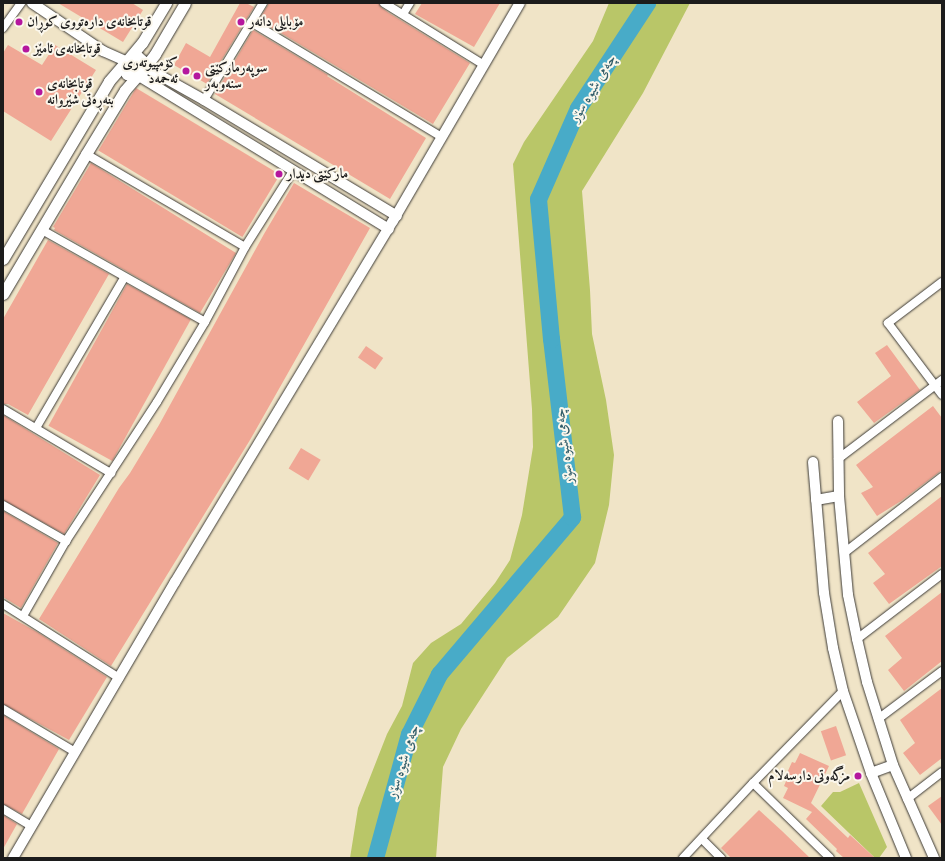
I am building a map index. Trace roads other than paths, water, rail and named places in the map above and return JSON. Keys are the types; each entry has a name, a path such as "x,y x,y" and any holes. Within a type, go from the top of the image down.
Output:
{"main road":[{"path":"3,259 109,81 142,44 166,3"},
{"path":"3,294 125,90 155,54 185,3"},
{"path":"127,60 140,58 144,62 140,73"},
{"path":"127,60 125,70 127,74 140,73"}],"street":[{"path":"3,28 21,3"},
{"path":"32,3 103,50 127,60"},
{"path":"204,100 263,3"},
{"path":"384,3 484,64"},
{"path":"403,14 410,3"},
{"path":"13,858 119,678 397,216 520,3"},
{"path":"252,22 442,137"},
{"path":"140,73 204,100 397,216"},
{"path":"140,73 293,171 389,228"},
{"path":"86,154 245,247"},
{"path":"23,616 66,541 111,473 205,322 245,247 293,171"},
{"path":"42,230 124,278 205,322"},
{"path":"36,428 124,278"},
{"path":"942,282 888,323 942,395"},
{"path":"838,458 942,380"},
{"path":"3,409 111,473"},
{"path":"838,421 838,496 848,595 857,639 867,682 893,765 934,858"},
{"path":"813,462 824,593 832,648 843,691 871,773 902,856"},
{"path":"844,553 942,477"},
{"path":"816,500 838,496"},
{"path":"3,505 66,541"},
{"path":"857,639 942,574"},
{"path":"3,604 119,678"},
{"path":"878,719 942,671"},
{"path":"683,858 753,783 843,691"},
{"path":"3,709 75,752"},
{"path":"871,773 893,765"},
{"path":"907,799 942,772"},
{"path":"753,783 830,858"},
{"path":"3,809 32,826"},
{"path":"702,839 720,858"}],"waterway":[{"name":"چەمی شیوە سۆر","path":"375,858 409,734 439,674 572,517 551,339 538,199 578,108 647,3"}],"place":[{"name":"قوتابخانەی دارەتووی کوڕان","path":"19,22"},
{"name":"مۆبایلی دانەر","path":"241,22"},
{"name":"قوتابخانەی ئامێز","path":"26,49"},
{"name":"کۆمپیوتەری ئەحمەد","path":"186,71"},
{"name":"سوپەرمارکێتی سنەوبەر","path":"197,76"},
{"name":"قوتابخانەی بنەڕەتی شێروانە","path":"39,92"},
{"name":"مارکێتی دیدار","path":"279,174"},
{"name":"مزگەوتی دارسەلام","path":"858,776"}]}
